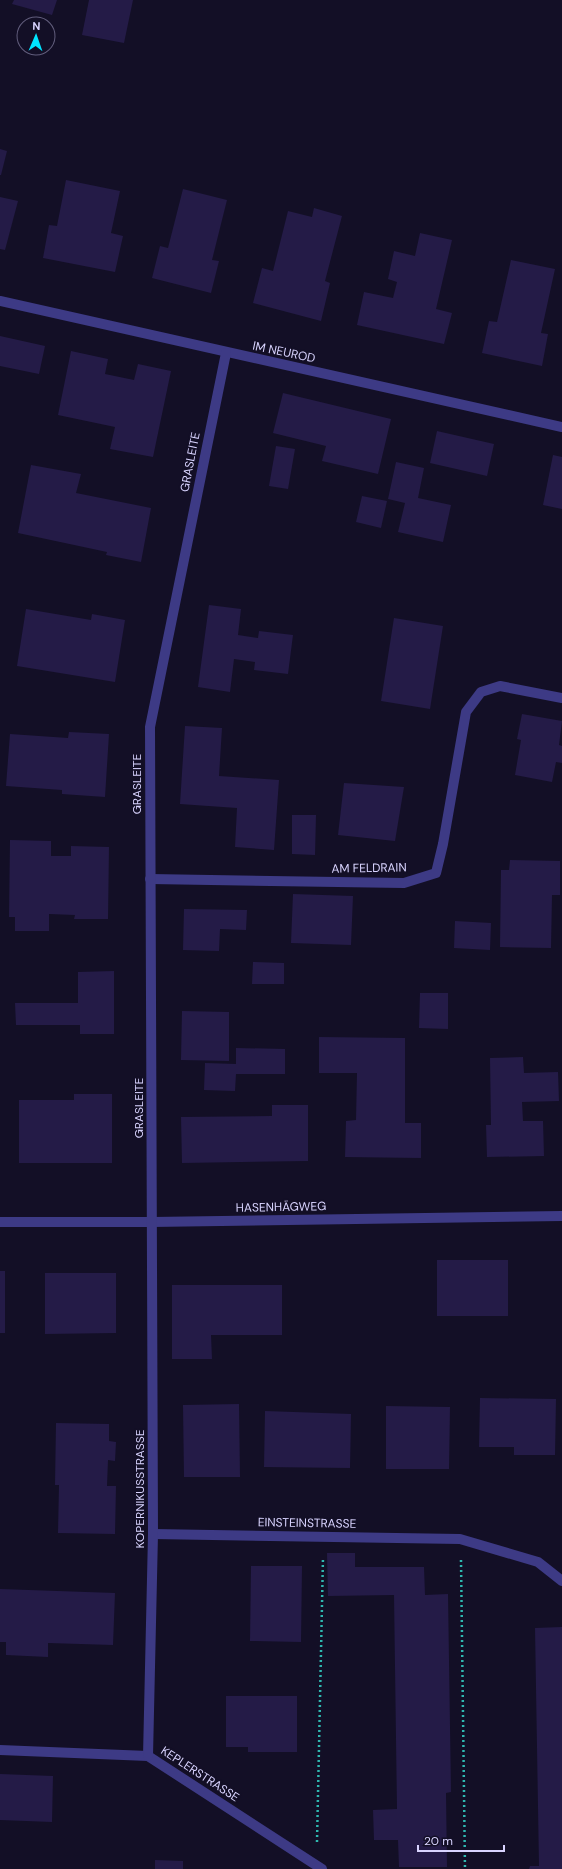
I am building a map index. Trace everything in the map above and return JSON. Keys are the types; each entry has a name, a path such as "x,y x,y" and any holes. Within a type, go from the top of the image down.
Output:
{"street":[{"name":"IM NEUROD","path":"0,301 562,427"},
{"name":"GRASLEITE","path":"152,1222 150,727 226,352"},
{"name":"AM FELDRAIN","path":"150,879 404,883 436,873 443,844 466,712 482,692 500,686 562,698"},
{"name":"HASENHÄGWEG","path":"0,1222 152,1222 562,1216"},
{"name":"KOPERNIKUSSTRASSE","path":"148,1756 153,1534 152,1222"},
{"name":"EINSTEINSTRASSE","path":"153,1534 460,1539 538,1562 562,1581"},
{"name":"KEPLERSTRASSE","path":"0,1750 148,1756 319,1867"}],"path":[{"path":"319,1867 323,1536"},
{"path":"460,1539 465,1869"}],"building":[{"path":"14,0 57,0 52,15 12,4"},
{"path":"89,0 133,0 124,43 82,35"},
{"path":"0,149 7,151 1,175 0,175"},
{"path":"66,180 120,191 111,233 123,236 115,272 43,258 49,225 57,226"},
{"path":"183,189 227,200 212,260 219,261 211,293 152,278 160,246 168,248"},
{"path":"0,197 18,201 5,250 0,249"},
{"path":"314,208 342,216 325,281 330,283 321,321 253,303 262,268 273,271 288,211 312,217"},
{"path":"420,233 452,240 436,309 452,313 444,344 357,325 364,292 393,298 397,282 388,279 394,251 415,256"},
{"path":"511,260 555,269 541,333 548,334 542,366 482,353 489,321 497,322"},
{"path":"0,336 45,346 39,374 0,366"},
{"path":"71,351 108,359 105,374 134,380 138,364 171,371 153,457 110,449 115,427 58,415"},
{"path":"283,393 391,419 378,474 322,461 326,446 273,433"},
{"path":"437,431 494,444 487,476 430,463"},
{"path":"276,446 295,449 288,489 269,486"},
{"path":"553,455 562,457 562,509 543,505"},
{"path":"396,462 424,468 418,498 451,505 443,542 398,532 405,503 388,499"},
{"path":"31,465 81,474 76,493 151,508 141,562 106,555 107,552 18,533"},
{"path":"362,496 387,501 381,528 356,522"},
{"path":"209,605 241,609 238,635 258,638 259,631 293,635 288,674 254,670 255,662 234,659 230,692 198,687"},
{"path":"26,609 91,620 92,614 125,620 115,682 17,666"},
{"path":"394,618 443,626 430,709 381,701"},
{"path":"522,714 562,721 559,745 562,746 562,763 556,762 552,782 515,775 521,740 517,739"},
{"path":"185,726 222,728 219,776 279,780 274,850 235,847 237,808 180,804"},
{"path":"69,732 109,734 105,797 62,794 62,790 6,786 10,734 68,738"},
{"path":"344,783 404,787 395,841 338,835"},
{"path":"292,815 316,815 315,855 292,854"},
{"path":"10,840 51,841 51,856 71,856 71,846 109,847 108,919 74,919 75,915 49,914 49,931 15,931 15,917 9,917"},
{"path":"510,860 560,861 560,895 552,895 551,948 500,947 501,870 509,870"},
{"path":"293,894 353,896 351,945 291,943"},
{"path":"184,909 247,910 246,930 220,929 219,951 183,950"},
{"path":"455,921 491,923 490,950 454,948"},
{"path":"253,962 284,963 284,984 252,984"},
{"path":"114,971 114,1034 80,1034 80,1025 16,1025 15,1003 78,1003 78,972"},
{"path":"420,993 448,993 448,1029 419,1028"},
{"path":"182,1011 229,1012 229,1061 181,1060"},
{"path":"319,1037 405,1038 405,1123 421,1123 421,1158 345,1157 346,1121 356,1120 357,1073 319,1073"},
{"path":"236,1048 285,1049 285,1074 236,1074 235,1091 204,1090 205,1063 236,1064"},
{"path":"523,1057 524,1073 558,1072 559,1101 522,1102 523,1121 543,1121 544,1156 487,1157 486,1125 491,1125 490,1058"},
{"path":"74,1094 112,1094 112,1163 19,1163 19,1100 74,1100"},
{"path":"272,1105 308,1105 308,1161 182,1163 181,1117 272,1116"},
{"path":"437,1260 508,1260 508,1316 437,1316"},
{"path":"0,1271 5,1271 5,1333 0,1333"},
{"path":"45,1273 116,1273 116,1333 45,1334"},
{"path":"172,1285 282,1285 282,1335 211,1335 212,1359 172,1359"},
{"path":"480,1398 556,1399 555,1455 514,1455 514,1447 479,1447"},
{"path":"239,1404 240,1477 184,1477 183,1405"},
{"path":"386,1406 450,1407 449,1469 386,1469"},
{"path":"265,1411 351,1414 350,1468 264,1467"},
{"path":"56,1423 109,1424 109,1441 116,1442 115,1461 108,1460 107,1486 116,1486 115,1534 58,1533 59,1485 55,1485"},
{"path":"327,1553 355,1553 355,1567 424,1567 425,1595 448,1594 451,1792 446,1793 447,1867 399,1867 398,1840 374,1840 373,1810 397,1809 394,1595 328,1596"},
{"path":"251,1566 302,1566 301,1642 250,1641"},
{"path":"0,1589 115,1593 113,1645 48,1643 48,1657 6,1655 6,1642 0,1642"},
{"path":"562,1627 562,1869 529,1869 530,1866 539,1866 535,1628"},
{"path":"226,1696 297,1696 297,1752 248,1752 248,1747 226,1747"},
{"path":"0,1774 53,1776 52,1822 0,1820"},
{"path":"155,1860 183,1861 183,1869 155,1869"}]}
